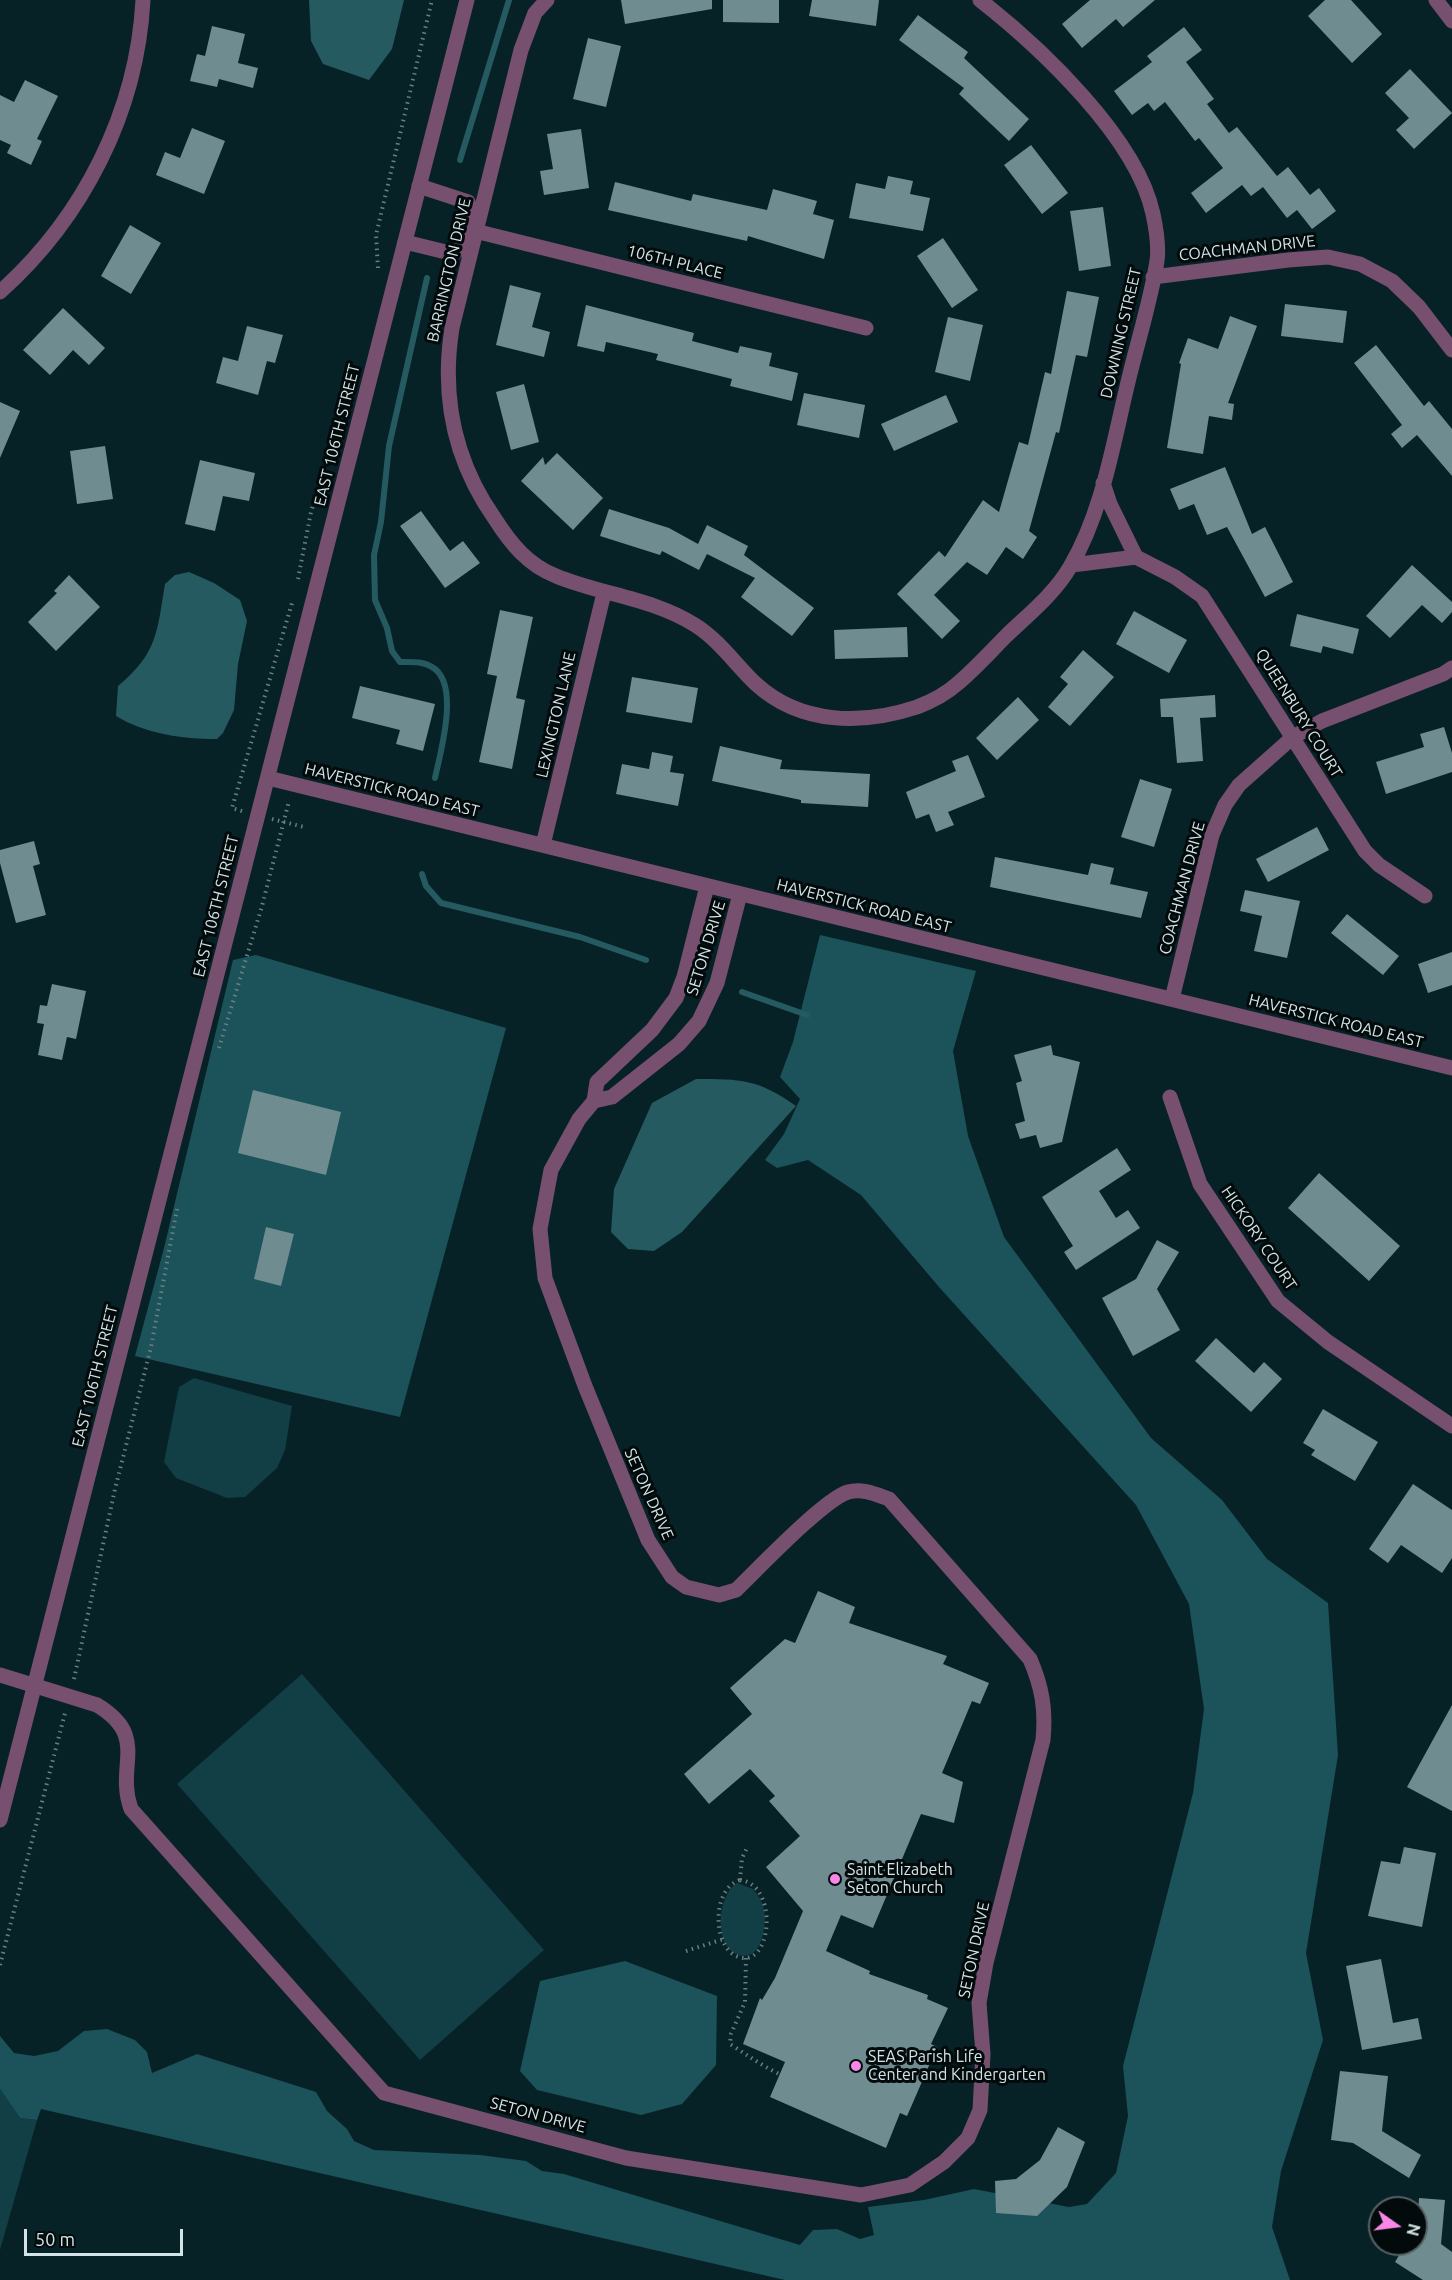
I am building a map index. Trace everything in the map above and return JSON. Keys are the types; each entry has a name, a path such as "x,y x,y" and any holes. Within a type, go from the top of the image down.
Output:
{"street":[{"path":"0,292 54,235 78,202 105,152 132,74 143,0"},
{"name":"EAST 106TH STREET","path":"0,1820 467,0"},
{"name":"BARRINGTON DRIVE","path":"547,0 535,13 521,50 475,231 448,353 452,419 461,457 478,495 504,533 529,562 555,576 604,593 663,608 698,627 760,687 799,710 837,719 871,719 921,705 956,686"},
{"name":"DOWNING STREET","path":"956,686 1043,600 1072,565 1103,483 1158,256 1152,213 1139,171 1106,126 1061,73 1010,23 980,0"},
{"path":"1436,0 1452,21"},
{"path":"405,242 454,254 475,231 468,202 420,186"},
{"name":"106TH PLACE","path":"475,231 866,328"},
{"name":"COACHMAN DRIVE","path":"1153,277 1328,257 1360,264 1392,280 1419,307 1452,350"},
{"path":"1072,565 1136,557 1110,504 1103,483"},
{"name":"QUEENBURY COURT","path":"1136,557 1175,577 1202,596 1365,851 1379,865 1425,896"},
{"name":"LEXINGTON LANE","path":"543,845 604,593"},
{"name":"COACHMAN DRIVE","path":"1172,999 1212,835 1221,815 1244,779 1293,737 1322,721 1443,674 1452,668"},
{"name":"HAVERSTICK ROAD EAST","path":"268,778 1452,1068"},
{"name":"SETON DRIVE","path":"0,1675 97,1705 118,1722 128,1741 130,1757 126,1774 130,1809 384,2093 626,2158 861,2195 910,2185 944,2162 968,2138 980,2110 984,2082 979,2003 986,1963 1043,1740 1046,1714 1042,1688 1030,1659 888,1499 866,1491 847,1492 826,1505 736,1590 719,1595 686,1587 667,1570 648,1540 613,1458 545,1278 541,1257 542,1212 551,1170 564,1142 594,1101 597,1082 652,1030 676,998 684,977 707,886"},
{"name":"SETON DRIVE","path":"594,1101 612,1097 620,1091 679,1044 699,1021 717,983 740,894"},
{"name":"HICKORY COURT","path":"1170,1097 1200,1184 1278,1301 1328,1342 1452,1426"}],"path":[{"path":"377,276 379,258 376,235 432,0"},
{"path":"296,588 311,512 340,414"},
{"path":"294,595 232,808 304,827"},
{"path":"217,1052 254,935 293,784"},
{"path":"0,1965 69,1697 115,1489 151,1347 180,1199"},
{"path":"740,1880 742,1858 748,1846"},
{"path":"740,1880 751,1884 758,1890 765,1901 767,1916 764,1942 756,1953 746,1958 731,1952 718,1920 719,1903 727,1888 740,1880"},
{"path":"686,1951 724,1939"},
{"path":"746,1958 745,2002 731,2034 730,2044 745,2052 750,2059 779,2074"}],"shaded area":[{"path":"309,0 404,0 392,49 369,80 323,64 311,41"},
{"path":"189,572 214,583 240,600 247,621 238,664 234,710 223,733 217,739 165,734 140,727 116,716 118,686 141,663 154,640 165,584 175,575"},
{"path":"820,935 976,971 953,1051 968,1136 1004,1237 1151,1438 1222,1500 1267,1559 1328,1603 1338,1755 1306,1953 1323,2040 1281,2171 1272,2227 1290,2280 785,2280 41,2109 37,2120 20,2118 0,2089 0,2036 14,2053 34,2056 58,2051 84,2031 107,2029 135,2040 147,2052 152,2073 197,2054 316,2092 327,2111 347,2129 354,2141 374,2150 480,2155 526,2161 542,2171 564,2174 800,2245 813,2230 837,2229 860,2239 874,2235 868,2207 924,2200 974,2189 1069,2207 1087,2204 1116,2173 1128,2116 1123,2066 1193,1793 1204,1709 1189,1604 1136,1505 939,1287 861,1195 808,1160 777,1168 765,1160 784,1134 800,1099 780,1077 793,1042"},
{"path":"256,955 506,1028 400,1417 135,1356 164,1248 233,960"},
{"path":"696,1079 749,1082 771,1090 796,1106 682,1232 654,1251 628,1249 611,1232 614,1189 652,1103"},
{"path":"194,1378 292,1406 285,1450 277,1468 245,1497 227,1498 176,1478 164,1462 179,1387"},
{"path":"302,1674 544,1950 420,2060 177,1784"},
{"path":"737,1883 753,1889 760,1898 765,1916 758,1947 747,1956 739,1955 731,1950 722,1932 722,1909 725,1899 730,1889"},
{"path":"625,1961 717,1996 716,2065 682,2104 641,2115 537,2090 520,2071 540,1981"},
{"path":"0,2089 20,2118 37,2120 0,2250"}],"building":[{"path":"621,0 712,0 712,9 625,24"},
{"path":"723,0 779,0 779,23 723,22"},
{"path":"812,0 879,0 876,26 809,16"},
{"path":"1090,0 1155,0 1123,27 1116,19 1082,48 1062,24"},
{"path":"1325,0 1351,0 1382,34 1352,63 1308,16"},
{"path":"918,15 968,52 964,58 1029,119 1009,141 959,94 964,88 899,40"},
{"path":"212,26 245,34 238,63 258,68 253,88 219,79 217,87 190,81 197,54 205,56"},
{"path":"1184,27 1202,50 1186,62 1214,99 1207,104 1229,133 1237,127 1277,176 1288,167 1310,195 1319,188 1336,211 1312,229 1297,210 1287,218 1263,187 1251,196 1242,185 1206,213 1191,193 1223,168 1199,138 1195,141 1165,102 1154,111 1148,103 1132,115 1114,91 1152,62 1147,56"},
{"path":"588,38 621,46 606,107 573,99"},
{"path":"1410,69 1452,113 1414,149 1396,130 1409,118 1385,93"},
{"path":"25,80 58,96 37,139 42,141 31,165 7,153 11,145 0,140 0,95 14,102"},
{"path":"192,128 225,141 204,194 156,175 165,152 180,158"},
{"path":"581,129 589,188 544,195 540,171 553,169 547,134"},
{"path":"1031,145 1068,193 1042,214 1004,165"},
{"path":"888,176 913,181 910,194 930,198 923,231 849,218 856,183 885,189"},
{"path":"615,182 691,201 693,194 767,210 773,189 817,201 813,214 834,220 824,259 748,236 747,241 608,210"},
{"path":"1103,207 1111,266 1079,271 1070,211"},
{"path":"130,225 161,243 131,294 101,276"},
{"path":"943,238 978,290 952,308 917,256"},
{"path":"510,285 541,293 532,327 550,332 544,357 496,345"},
{"path":"1067,291 1099,297 1087,357 1076,355 1059,433 1056,432 1029,531 1037,537 1023,559 1006,547 987,575 967,562 934,595 960,621 942,639 897,594 939,551 945,557 983,500 999,512 1019,442 1028,445 1045,372 1051,374"},
{"path":"1285,304 1347,311 1343,343 1281,336"},
{"path":"586,305 694,333 692,341 738,353 740,346 772,353 769,366 798,373 792,401 730,386 732,379 656,360 658,354 606,342 604,352 577,346"},
{"path":"63,308 105,348 89,365 73,350 50,375 23,350"},
{"path":"1230,316 1257,326 1228,403 1234,404 1232,420 1209,416 1203,454 1167,448 1181,364 1179,363 1188,338 1218,349"},
{"path":"948,317 983,325 970,381 935,372"},
{"path":"247,326 283,335 275,363 267,361 258,395 216,383 223,357 238,361"},
{"path":"1376,345 1424,406 1429,401 1452,429 1452,476 1417,435 1402,448 1391,434 1402,425 1354,363"},
{"path":"524,384 539,442 511,450 496,392"},
{"path":"804,393 865,405 859,438 797,425"},
{"path":"946,395 958,422 894,451 881,424"},
{"path":"0,402 20,411 0,458"},
{"path":"105,446 113,499 77,504 70,451"},
{"path":"557,453 603,498 573,530 521,481 543,457 545,465"},
{"path":"200,460 255,473 249,501 223,496 215,531 185,524"},
{"path":"1225,467 1252,534 1265,527 1293,582 1265,597 1227,527 1207,535 1194,504 1179,510 1170,489"},
{"path":"609,509 669,528 698,544 707,525 748,546 744,555 814,608 792,636 741,597 755,578 707,554 699,570 662,551 660,555 600,536"},
{"path":"421,511 450,551 463,541 480,563 445,588 400,526"},
{"path":"1412,565 1452,602 1452,612 1442,623 1422,605 1390,638 1366,616"},
{"path":"69,575 100,607 56,651 28,622 57,593 54,591"},
{"path":"500,610 533,617 516,698 525,700 512,769 479,762 497,676 487,674"},
{"path":"1134,611 1187,640 1169,673 1116,644"},
{"path":"1297,614 1359,629 1353,654 1323,646 1321,653 1290,646"},
{"path":"907,627 908,657 835,659 834,630"},
{"path":"1083,650 1114,677 1070,726 1048,707 1068,684 1060,677"},
{"path":"632,677 698,688 692,723 626,712"},
{"path":"360,686 435,704 423,751 396,744 400,730 352,718"},
{"path":"1215,695 1216,717 1200,718 1203,761 1177,763 1173,717 1161,717 1160,699"},
{"path":"1018,697 1039,720 997,760 976,738"},
{"path":"1444,727 1452,753 1452,772 1386,794 1376,762 1424,747 1420,734"},
{"path":"720,746 782,760 780,769 870,774 868,807 801,803 801,800 712,781"},
{"path":"652,752 673,756 670,772 684,774 678,806 616,794 622,764 649,769"},
{"path":"968,755 985,797 948,812 954,825 936,832 929,814 916,819 906,792 956,771 952,761"},
{"path":"1140,779 1172,789 1154,847 1121,837"},
{"path":"1317,827 1329,850 1268,882 1256,859"},
{"path":"34,841 40,864 33,866 46,915 16,923 0,863 0,850"},
{"path":"995,857 1088,875 1091,863 1114,868 1110,884 1148,892 1141,918 990,887"},
{"path":"1245,890 1300,901 1287,958 1254,951 1262,916 1240,911"},
{"path":"1347,914 1399,956 1383,975 1331,933"},
{"path":"1452,952 1452,985 1428,993 1418,964"},
{"path":"52,984 86,991 76,1039 67,1037 62,1060 38,1055 44,1024 37,1023 40,1005 47,1006"},
{"path":"1051,1045 1053,1055 1080,1062 1062,1142 1040,1148 1036,1135 1020,1139 1015,1124 1025,1121 1016,1083 1022,1081 1014,1055"},
{"path":"253,1090 341,1112 326,1175 238,1153"},
{"path":"1117,1148 1131,1170 1099,1191 1116,1218 1128,1210 1140,1228 1076,1270 1064,1252 1073,1246 1042,1197"},
{"path":"1319,1173 1400,1246 1369,1281 1288,1208"},
{"path":"266,1227 294,1234 281,1286 254,1279"},
{"path":"1157,1240 1179,1252 1157,1289 1180,1330 1133,1356 1102,1298 1136,1279"},
{"path":"1216,1338 1254,1373 1264,1362 1282,1379 1251,1412 1195,1361"},
{"path":"1323,1409 1378,1442 1355,1481 1311,1455 1315,1450 1303,1443"},
{"path":"1413,1484 1452,1510 1452,1558 1442,1573 1401,1545 1388,1563 1369,1549"},
{"name":"Saint Elizabeth Seton Church","path":"818,1591 855,1607 849,1623 947,1656 943,1664 989,1683 980,1704 972,1701 942,1773 963,1782 954,1823 921,1814 873,1928 841,1915 826,1951 870,1971 869,1974 928,1995 927,1999 948,2008 931,2044 937,2047 911,2107 907,2116 900,2113 886,2148 770,2097 785,2062 743,2044 760,1998 762,2000 775,1978 803,1911 766,1867 800,1836 769,1801 775,1796 750,1769 709,1804 684,1774 752,1714 730,1688 785,1639 795,1643"},
{"path":"1452,1705 1452,1811 1407,1787"},
{"path":"1404,1847 1436,1853 1422,1927 1368,1916 1381,1861 1400,1864"},
{"path":"1381,1959 1393,2023 1418,2018 1422,2039 1362,2050 1346,1966"},
{"path":"1340,2071 1388,2076 1382,2131 1421,2155 1409,2178 1353,2143 1331,2140"},
{"path":"1058,2127 1085,2142 1067,2187 1037,2216 996,2213 995,2181 1016,2179 1040,2160"},
{"path":"1428,2199 1445,2200 1441,2244 1452,2252 1452,2280 1423,2280 1395,2262 1399,2256 1428,2256"}],"waterway":[{"path":"460,160 509,0"},
{"path":"427,278 389,446 381,522 374,555 375,600 387,628 392,651 400,662 421,663 432,667 441,675 445,688 446,720 435,778"},
{"path":"422,874 426,886 441,903 580,937 646,960"},
{"path":"742,992 807,1015"}],"place":[{"name":"Saint Elizabeth Seton Church","path":"835,1879"},
{"name":"SEAS Parish Life Center and Kindergarten","path":"856,2066"}]}
